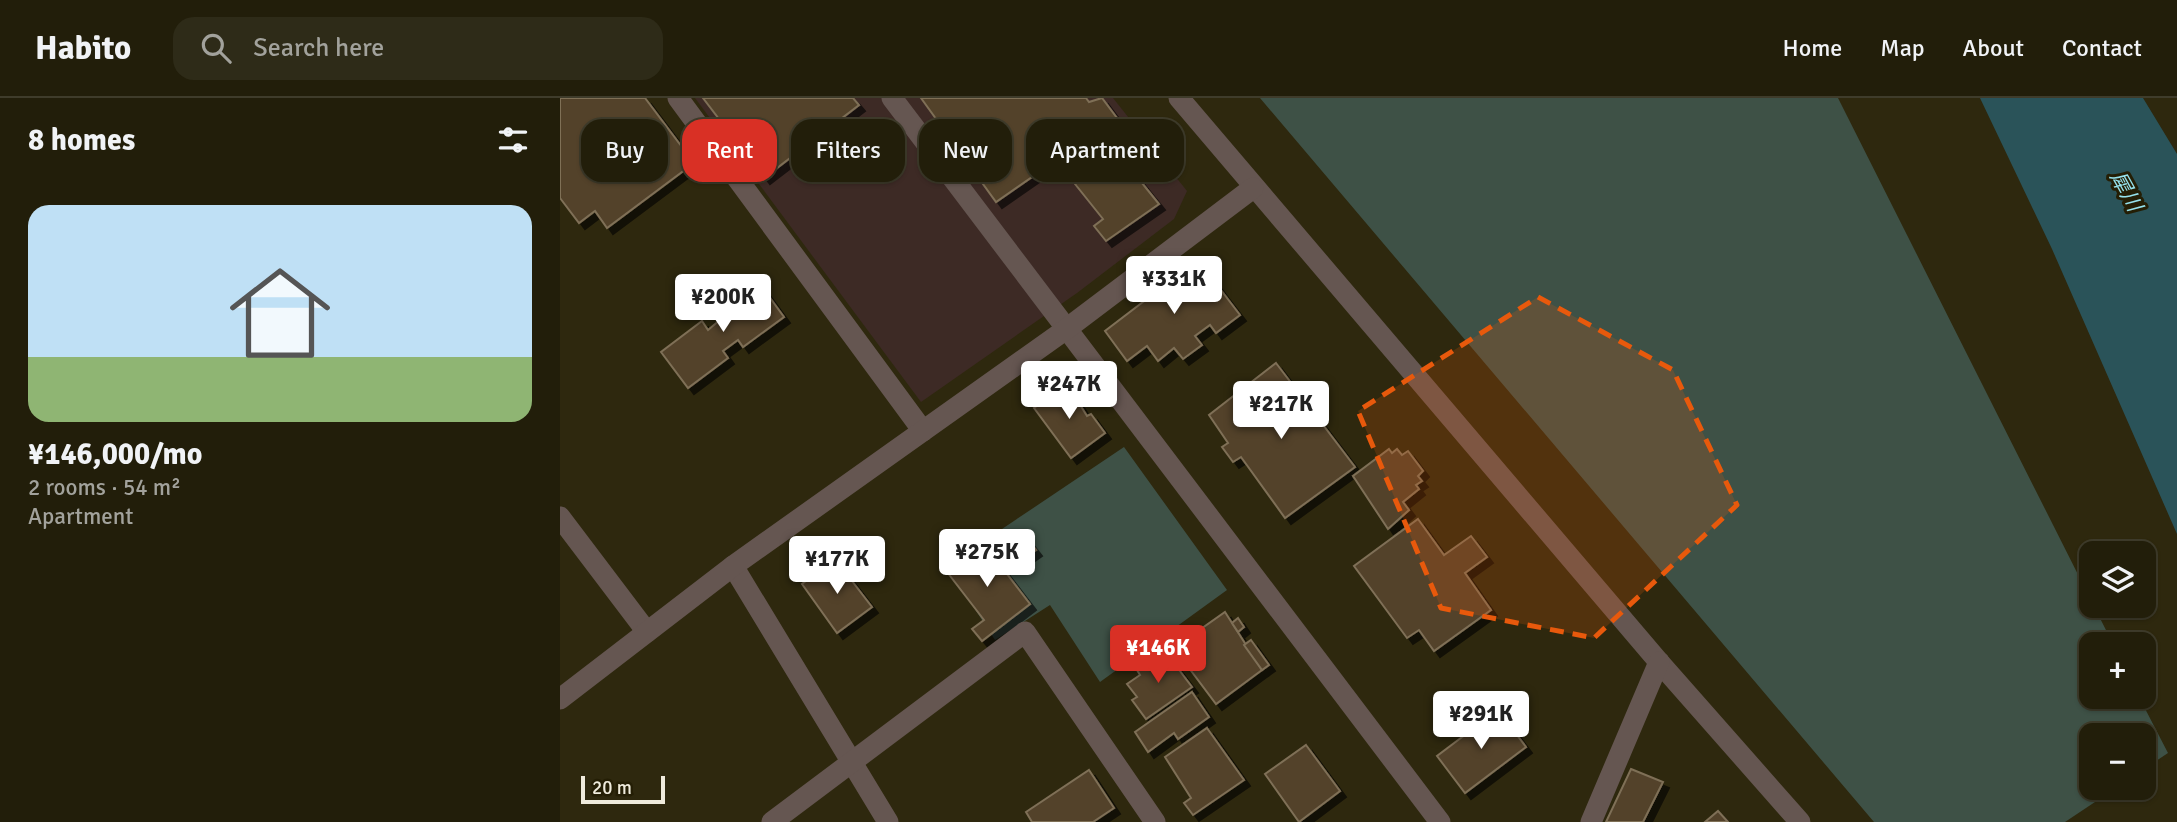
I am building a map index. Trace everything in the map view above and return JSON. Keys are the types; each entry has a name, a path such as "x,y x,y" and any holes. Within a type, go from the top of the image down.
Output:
{"street":[{"path":"678,98 923,431"},
{"path":"892,98 1440,822"},
{"path":"1179,98 1659,662 1800,822"},
{"path":"560,699 733,566 1065,330 1253,188"},
{"path":"560,517 647,632"},
{"path":"733,566 888,822"},
{"path":"772,822 1025,632 1155,822"},
{"path":"1591,822 1659,662"}],"highlighted area":[{"path":"1538,297 1673,370 1737,505 1594,638 1441,608 1358,411"}],"shaded area":[{"path":"695,98 1113,98 1130,119 1026,119 1026,182 1180,182 1187,191 1174,219 1077,293 921,402 757,182 777,182 777,119 711,119"}],"green space":[{"path":"1260,98 1838,98 2079,576 2079,618 2100,618 2107,632 2079,632 2079,709 2145,709 2152,723 2079,723 2079,800 2098,800 2065,822 1874,822"},
{"path":"1124,447 1227,590 1100,682 1050,605 995,640 947,566"},
{"path":"2156,730 2168,753 2156,761"}],"water":[{"name":"犀川","path":"1980,98 2143,98 2177,154 2177,534 2052,249"}],"building":[{"path":"560,98 645,98 661,119 581,119 581,182 668,182 668,129 682,147 682,172 607,228 595,211 579,223 560,198"},
{"path":"703,98 853,98 859,105 841,119 791,119 791,157 777,168 777,119 719,119"},
{"path":"921,98 1086,98 1089,102 1102,98 1117,118 1026,119 1026,181 996,202 982,182 1012,182 1012,119 936,119"},
{"path":"1141,182 1159,204 1106,241 1094,226 1103,219 1075,184"},
{"path":"1198,260 1240,315 1216,333 1210,325 1195,336 1202,345 1183,359 1174,348 1158,361 1147,346 1127,361 1105,331"},
{"path":"757,280 784,317 743,347 738,340 723,351 728,358 688,388 661,352 702,321 708,330 721,319 716,311"},
{"path":"1276,363 1355,467 1285,518 1241,457 1233,462 1222,447 1228,443 1209,415"},
{"path":"1067,384 1087,416 1091,414 1105,433 1071,458 1034,408"},
{"path":"1389,449 1392,453 1397,449 1402,455 1408,451 1423,471 1418,476 1422,481 1416,485 1419,489 1403,502 1409,510 1388,529 1353,476"},
{"path":"1418,519 1444,555 1471,536 1487,557 1465,573 1491,610 1434,651 1419,630 1407,638 1354,566"},
{"path":"1025,536 1036,550 1022,560 1011,546"},
{"path":"981,540 1030,604 982,641 972,629 984,620 944,568"},
{"path":"835,559 872,607 837,633 802,584"},
{"path":"1225,612 1262,670 1216,704 1174,648"},
{"path":"1238,618 1244,627 1238,632 1232,623"},
{"path":"1251,640 1269,665 1262,670 1244,645"},
{"path":"1164,650 1192,687 1146,719 1132,700 1137,697 1127,684 1140,675 1137,670"},
{"path":"1192,692 1209,717 1178,739 1174,733 1148,752 1135,732"},
{"path":"1498,710 1526,747 1465,793 1437,756"},
{"path":"1207,728 1244,780 1193,815 1184,803 1191,798 1165,757"},
{"path":"1306,745 1340,791 1299,822 1265,774"},
{"path":"1631,769 1663,782 1643,822 1606,822"},
{"path":"1089,770 1114,808 1093,822 1032,822 1026,812"},
{"path":"1718,811 1728,822 1705,822"}]}
